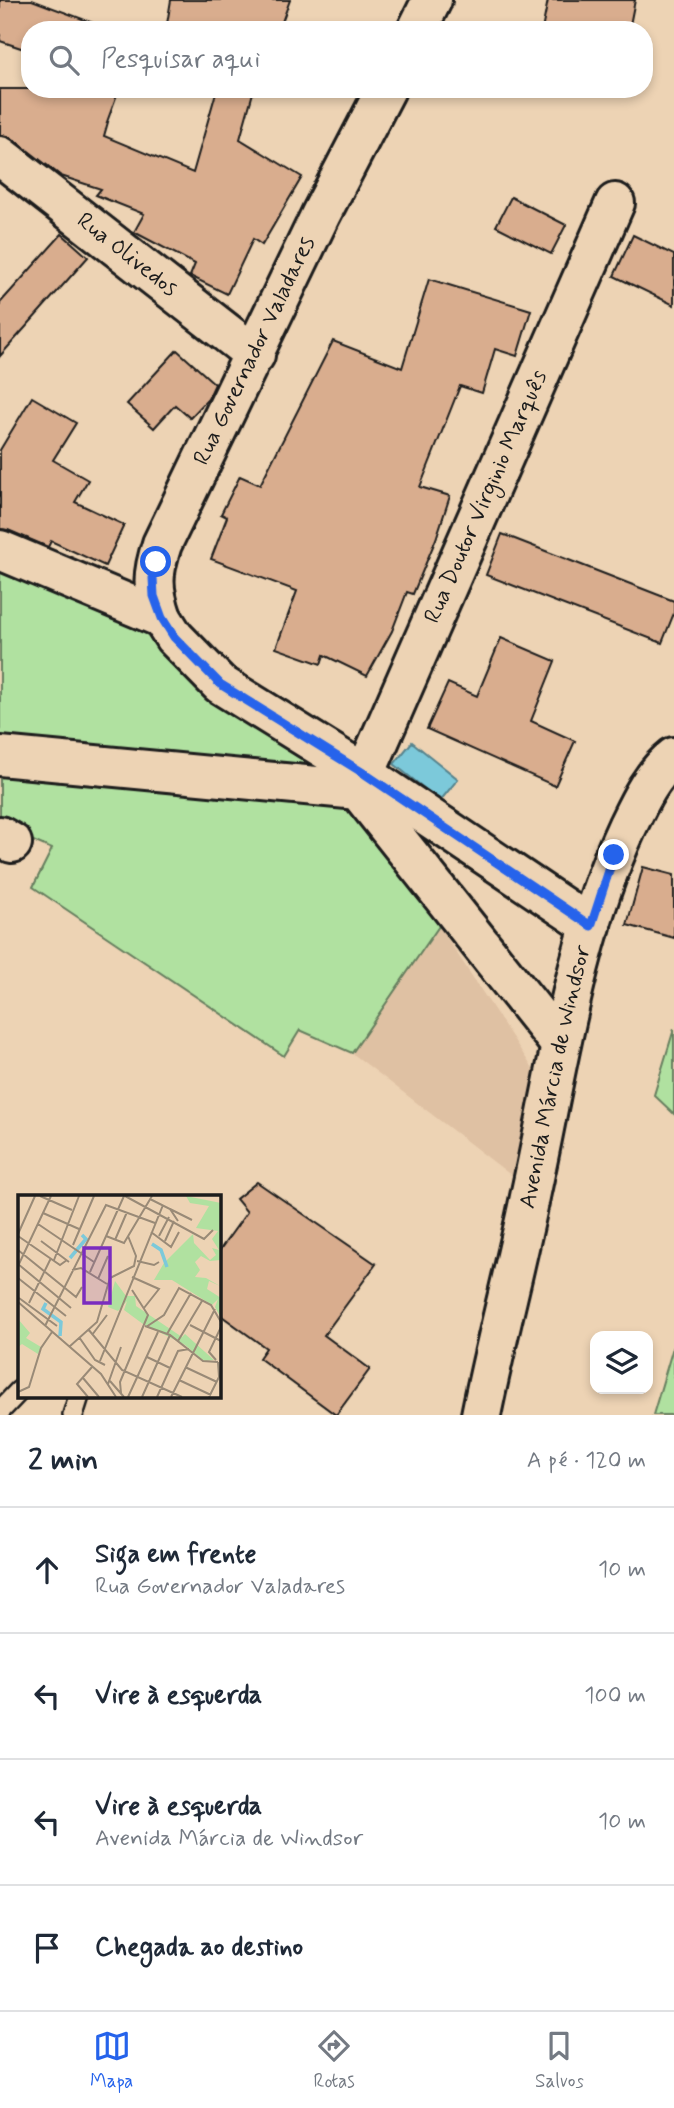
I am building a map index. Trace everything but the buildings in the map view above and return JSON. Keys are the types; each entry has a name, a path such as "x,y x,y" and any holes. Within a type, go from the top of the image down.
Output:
{"street":[{"path":"422,21 432,0"},
{"name":"Rua Governador Valadares","path":"162,618 154,596 153,578 162,544 321,214 381,98"},
{"name":"Rua Olivedos","path":"0,156 255,355"},
{"name":"Rua Doutor Virginio Marquês","path":"361,782 615,203"},
{"path":"0,550 162,618 174,637 220,684 361,782 591,926"},
{"name":"Avenida Márcia de Windsor","path":"481,1415 561,1044 591,926 618,846 646,790 672,755"},
{"path":"0,757 361,782 561,1044"}],"lane":[{"path":"0,1411 18,1392"},
{"path":"73,1415 78,1398"}],"shaded area":[{"path":"439,926 537,1075 512,1176 352,1053"}],"green space":[{"path":"0,563 116,617 166,644 346,784 0,746"},
{"path":"0,765 359,804 439,926 352,1053 300,1030 284,1056 33,887 52,849 24,837 0,821"},
{"path":"674,1029 674,1114 654,1095"},
{"path":"674,1344 674,1415 653,1415"}],"water":[{"path":"412,742 458,779 440,801 394,764"}],"route":[{"path":"156,562 154,596 162,618 174,637 220,684 365,774 591,926 614,855"}]}
